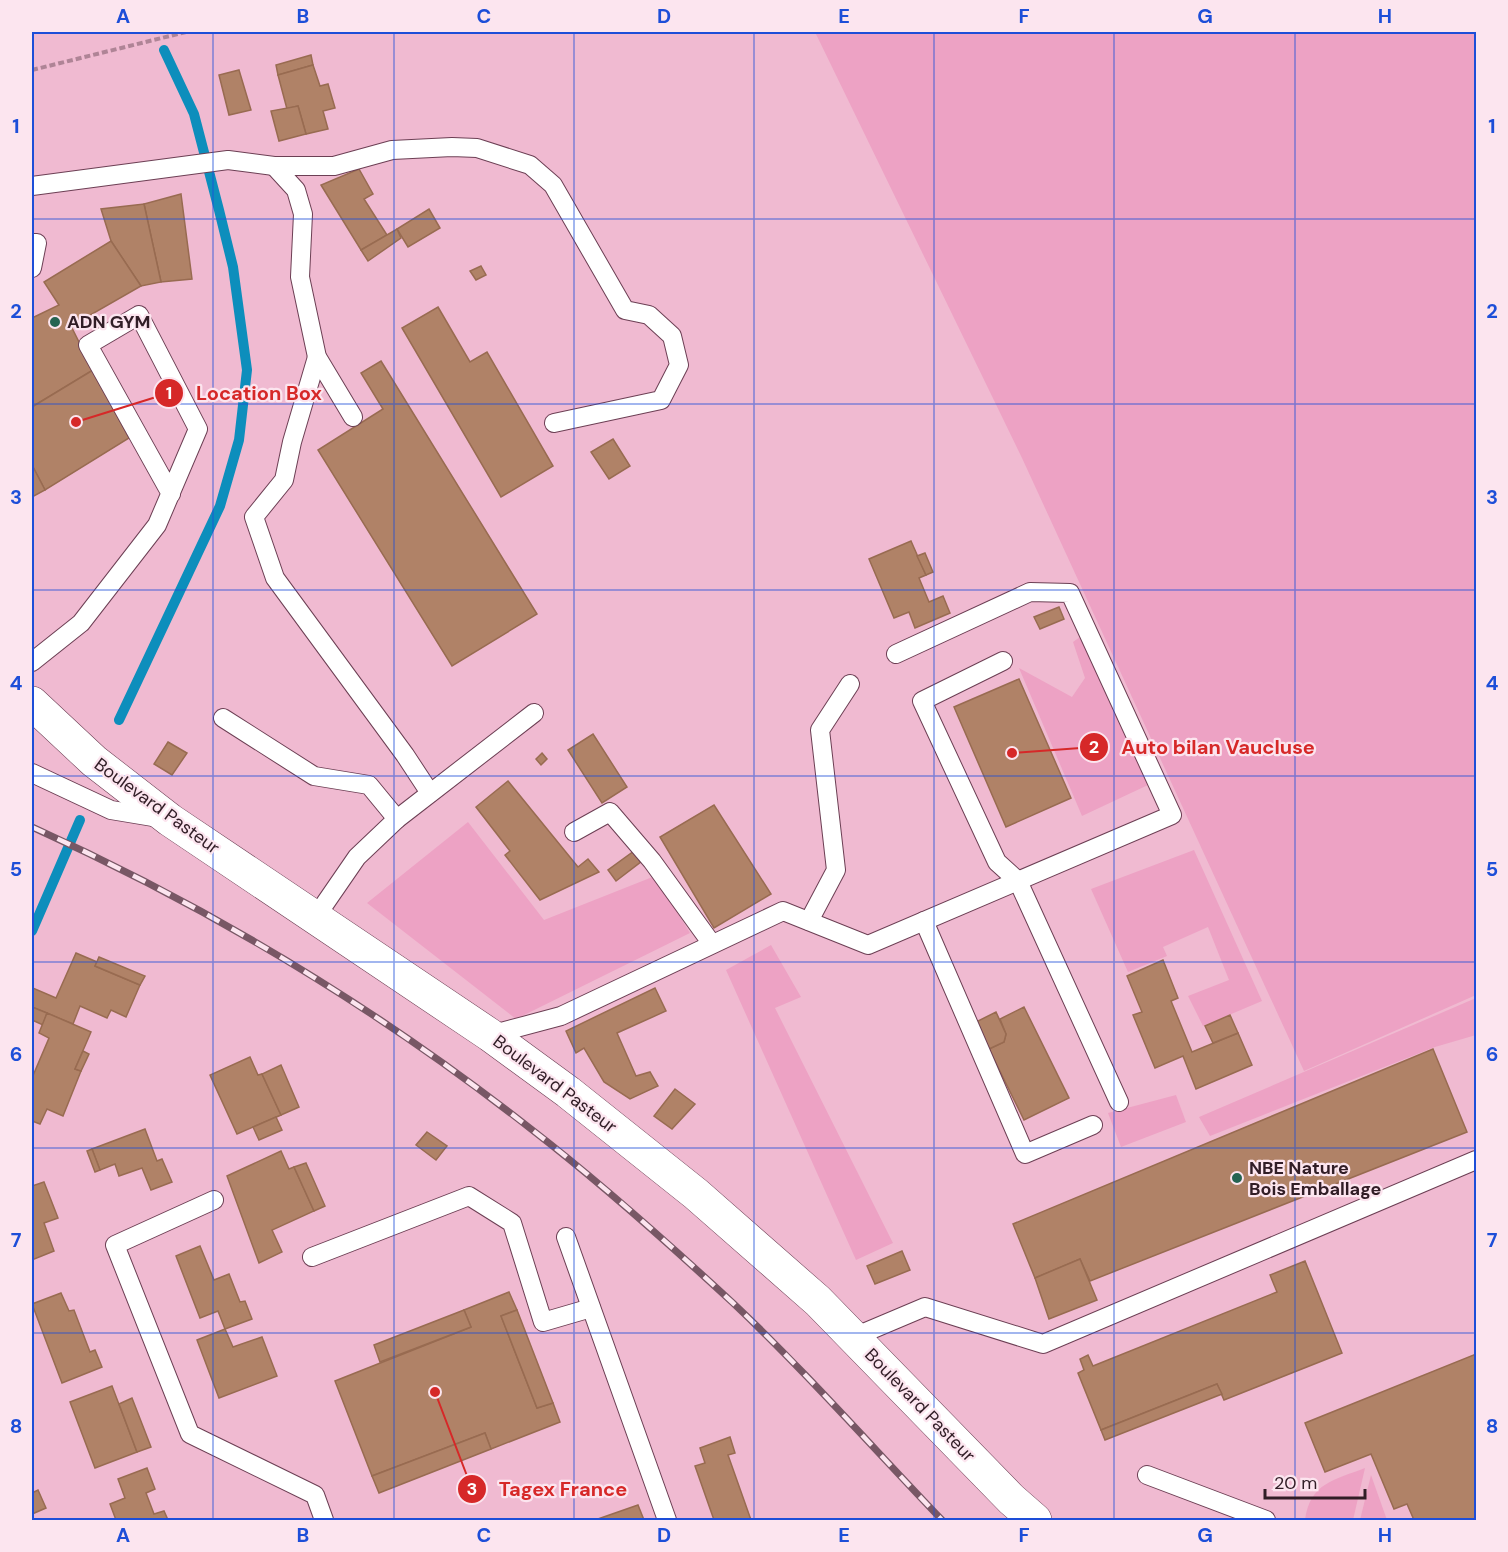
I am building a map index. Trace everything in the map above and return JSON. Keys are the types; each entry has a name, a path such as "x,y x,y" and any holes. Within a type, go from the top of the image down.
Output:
{"street":[{"name":"Boulevard Pasteur","path":"32,703 94,761 170,820 490,1035 568,1092 696,1194 818,1301 1035,1521"}],"lane":[{"path":"32,186 228,160 274,166 334,165 392,150 452,147 477,148 530,165 554,185 626,310 649,315 672,336 679,365 661,400 554,423"},
{"path":"274,166 296,190 303,214 300,277 317,357 353,417"},
{"path":"32,243 37,243 32,268"},
{"path":"32,662 81,623 158,525 171,494 198,429 139,315 88,345 171,494"},
{"path":"317,357 292,442 284,480 254,517 275,578 405,754 430,793"},
{"path":"490,1035 561,1016 783,911 868,945 1172,815 1070,594 1030,592 896,654"},
{"path":"1003,661 922,701 997,862 1018,881 1119,1101"},
{"path":"809,921 836,870 820,730 850,684"},
{"path":"315,918 357,857 397,819 534,713"},
{"path":"223,718 314,776 369,785 397,819"},
{"path":"32,773 111,810 170,820"},
{"path":"574,832 610,812 652,861 712,944"},
{"path":"924,921 1025,1154 1093,1125"},
{"path":"854,1337 925,1307 1043,1344 1476,1160"},
{"path":"312,1257 469,1196 512,1222 543,1322 591,1308"},
{"path":"214,1200 115,1245 190,1434 315,1495 324,1521"},
{"path":"566,1238 667,1521"},
{"path":"1147,1475 1266,1521"}],"path":[{"path":"32,70 186,32"}],"shaded area":[{"path":"815,32 1476,32 1476,995 1304,1071 1022,458"},
{"path":"1080,637 1148,785 1082,816 1019,668 1072,697 1085,678 1073,642"},
{"path":"468,822 544,920 655,876 690,933 516,1019 367,903"},
{"path":"1194,850 1262,1001 1203,1026 1188,996 1229,980 1208,927 1163,947 1167,956 1128,972 1091,889"},
{"path":"771,945 801,997 775,1008 893,1243 856,1260 726,970"},
{"path":"1476,998 1476,1035 1435,1047 1210,1136 1199,1117"},
{"path":"1176,1095 1186,1122 1121,1147 1108,1113"},
{"path":"1365,1468 1353,1520 1305,1520 1312,1498 1318,1490 1334,1480"},
{"path":"1371,1475 1387,1520 1360,1520"}],"building":[{"path":"311,55 313,65 278,75 276,65"},
{"path":"313,65 320,86 328,84 335,108 323,111 328,129 306,134 298,106 287,109 278,75"},
{"path":"239,70 251,110 229,115 219,75"},
{"path":"298,106 306,134 279,141 271,111"},
{"path":"359,169 373,194 364,199 387,235 361,250 321,185"},
{"path":"181,194 192,279 161,282 144,204"},
{"path":"144,204 161,282 141,286 111,241 101,209"},
{"path":"429,209 440,228 408,247 397,229"},
{"path":"397,229 401,238 368,261 361,250"},
{"name":"ADN GYM","path":"111,241 141,286 71,326 93,370 32,407 32,318 59,305 44,282"},
{"path":"481,266 486,275 476,280 470,271"},
{"path":"438,307 470,362 487,352 553,466 501,497 402,328"},
{"path":"381,361 537,614 452,666 318,450 383,409 361,373"},
{"path":"93,370 129,438 45,490 32,465 32,407"},
{"path":"613,439 630,466 609,479 591,452"},
{"path":"32,465 45,490 32,497"},
{"path":"911,541 926,575 919,578 929,602 943,596 950,613 915,628 909,612 894,618 869,559"},
{"path":"925,553 933,572 926,575 917,556"},
{"path":"1059,607 1064,619 1040,629 1034,617"},
{"path":"1019,679 1071,798 1006,827 954,707"},
{"path":"593,734 627,787 602,803 568,750"},
{"path":"168,742 187,753 172,775 154,764"},
{"path":"542,753 547,759 541,765 536,759"},
{"path":"508,781 578,867 588,859 599,872 540,900 505,855 510,851 476,807"},
{"path":"714,805 771,894 714,928 660,837"},
{"path":"634,851 642,861 616,881 608,870"},
{"path":"76,953 97,962 95,966 140,985 126,1017 111,1010 107,1018 80,1006 73,1024 32,1007 33,988 56,998"},
{"path":"99,957 145,976 140,985 95,966"},
{"path":"1163,960 1178,998 1171,1001 1192,1052 1238,1033 1252,1065 1196,1089 1183,1056 1155,1068 1133,1015 1142,1012 1127,976"},
{"path":"655,988 666,1011 617,1033 636,1076 650,1072 658,1086 630,1099 604,1082 584,1048 576,1053 566,1031"},
{"path":"32,1007 47,1013 43,1025 32,1020"},
{"path":"1024,1007 1069,1098 1024,1120 989,1049 1004,1042 1006,1034 1000,1019"},
{"path":"996,1012 1006,1034 1004,1042 989,1049 976,1022"},
{"path":"47,1013 91,1032 75,1069 81,1071 63,1116 47,1109 40,1124 32,1121 32,1078 49,1038 39,1033"},
{"path":"1230,1015 1238,1033 1213,1043 1205,1026"},
{"name":"NBE Nature Bois Emballage","path":"1433,1049 1467,1132 1090,1281 1080,1259 1035,1278 1013,1224"},
{"path":"83,1051 89,1054 81,1071 75,1069"},
{"path":"250,1057 258,1075 262,1074 281,1115 237,1134 210,1075"},
{"path":"281,1065 299,1107 281,1115 262,1074"},
{"path":"675,1089 695,1104 672,1129 654,1116"},
{"path":"276,1117 282,1130 259,1140 253,1127"},
{"path":"145,1129 157,1161 162,1159 172,1182 151,1190 142,1168 119,1176 115,1164 100,1170 92,1149"},
{"path":"427,1132 447,1146 436,1160 416,1145"},
{"path":"92,1149 100,1170 95,1172 87,1151"},
{"path":"281,1151 289,1169 294,1167 314,1211 272,1230 282,1252 259,1263 227,1176"},
{"path":"306,1163 325,1206 314,1211 294,1167"},
{"path":"44,1182 58,1218 44,1223 54,1251 32,1260 32,1186"},
{"path":"200,1246 214,1280 229,1274 240,1302 245,1301 252,1319 225,1329 218,1311 200,1318 176,1256"},
{"path":"902,1251 910,1270 875,1284 867,1266"},
{"path":"1080,1259 1097,1300 1049,1319 1035,1278"},
{"path":"1305,1261 1342,1353 1224,1400 1217,1384 1101,1430 1078,1373 1084,1370 1080,1359 1088,1355 1093,1366 1277,1292 1270,1275"},
{"path":"509,1292 517,1310 501,1316 537,1408 553,1403 560,1422 491,1449 485,1433 372,1476 335,1381 471,1327 464,1310"},
{"path":"61,1293 69,1311 74,1310 90,1352 95,1350 102,1367 62,1383 32,1304"},
{"path":"464,1310 471,1327 380,1362 374,1345"},
{"path":"517,1310 553,1403 537,1408 501,1316"},
{"path":"225,1329 233,1347 262,1337 277,1376 219,1398 197,1340"},
{"path":"1476,1354 1476,1520 1414,1520 1407,1504 1394,1509 1371,1454 1325,1472 1305,1423"},
{"path":"1217,1384 1222,1394 1105,1440 1101,1430"},
{"path":"112,1386 137,1452 95,1468 70,1402"},
{"path":"132,1398 151,1447 137,1452 119,1404"},
{"path":"485,1433 491,1449 379,1493 372,1476"},
{"path":"730,1437 735,1453 728,1455 751,1520 714,1520 695,1466 705,1463 700,1448"},
{"path":"147,1468 155,1489 146,1493 154,1514 164,1511 168,1520 116,1520 110,1504 125,1498 118,1479"},
{"path":"38,1490 46,1508 32,1514 32,1493"},
{"path":"638,1505 644,1520 595,1520"}],"waterway":[{"path":"119,720 220,506 239,440 247,370 233,267 219,210 194,114 164,50"},
{"path":"32,931 80,820"}],"railway":[{"path":"32,827 163,891 290,963 413,1042 531,1129 634,1214 733,1303 813,1383 942,1520"}],"place":[{"name":"ADN GYM","path":"55,322"},
{"name":"Location Box","path":"76,422"},
{"name":"Auto bilan Vaucluse","path":"1012,753"},
{"name":"NBE Nature Bois Emballage","path":"1237,1178"},
{"name":"Tagex France","path":"435,1392"}]}
